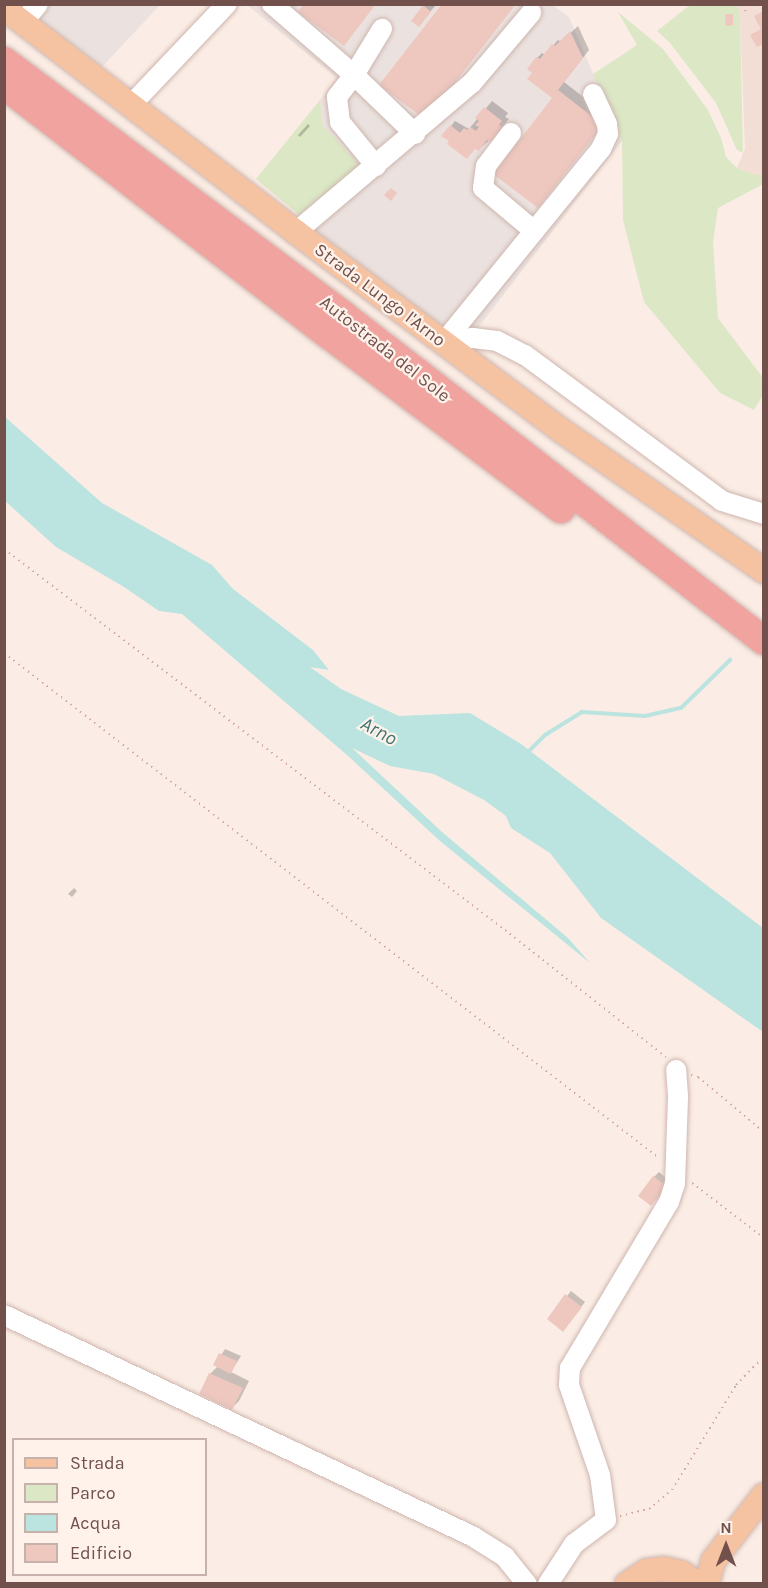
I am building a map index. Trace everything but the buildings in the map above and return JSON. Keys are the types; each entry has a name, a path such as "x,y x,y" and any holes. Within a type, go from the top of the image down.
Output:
{"highway":[{"name":"Autostrada del Sole","path":"4,61 343,315 764,640"},
{"name":"Autostrada del Sole","path":"4,85 328,335 764,663"}],"main road":[{"name":"Strada Lungo l'Arno","path":"22,11 131,105 296,232 562,431 764,571"},
{"path":"627,1584 647,1571 664,1569 690,1578 710,1572 764,1496"}],"street":[{"path":"131,105 227,4"},
{"path":"272,4 354,75 415,134"},
{"path":"296,232 415,134 472,83 531,14"},
{"path":"376,166 340,122 337,97 354,75 382,29"},
{"path":"444,342 601,149 608,134 607,124 593,94"},
{"path":"511,133 486,166 483,188 534,231"},
{"path":"444,342 473,338 497,341 525,355 722,501 764,514"},
{"path":"548,1584 574,1544 606,1520 600,1475 569,1385 570,1368 669,1202 675,1184 678,1096 676,1070"},
{"path":"4,1316 472,1536 505,1557 527,1584"}],"path":[{"path":"744,4 746,13"},
{"path":"4,549 506,930 664,1055 676,1070 698,1077 764,1132"},
{"path":"4,652 764,1238"},
{"path":"606,1520 649,1509 672,1490 735,1385 757,1363 764,1361"}],"shaded area":[{"path":"551,4 569,17 622,141 464,346 298,220 361,166 323,126 320,100 337,78 247,5"},
{"path":"18,5 160,5 102,67"},
{"path":"737,5 763,5 763,174 755,175 737,168 745,149 740,15"}],"green space":[{"path":"690,5 737,5 740,15 743,153 737,150 716,103 670,43 657,31"},
{"path":"618,12 663,49 708,110 721,138 726,157 737,168 755,175 763,174 763,184 718,208 713,242 718,318 763,378 763,395 754,410 720,393 644,302 623,220 622,141 593,74 637,45"},
{"path":"320,100 323,126 361,166 302,217 256,179"}],"water":[{"name":"Arno","path":"4,416 102,503 212,565 233,589 313,650 329,670 310,667 341,689 399,716 470,713 521,744 763,928 763,1032 601,918 550,853 511,828 506,816 484,800 434,774 390,766 352,748 442,832 568,938 590,963 440,841 347,755 182,614 159,611 124,587 56,547 5,501"}],"waterway":[{"path":"526,754 545,735 582,712 645,716 681,708 730,660"}]}
